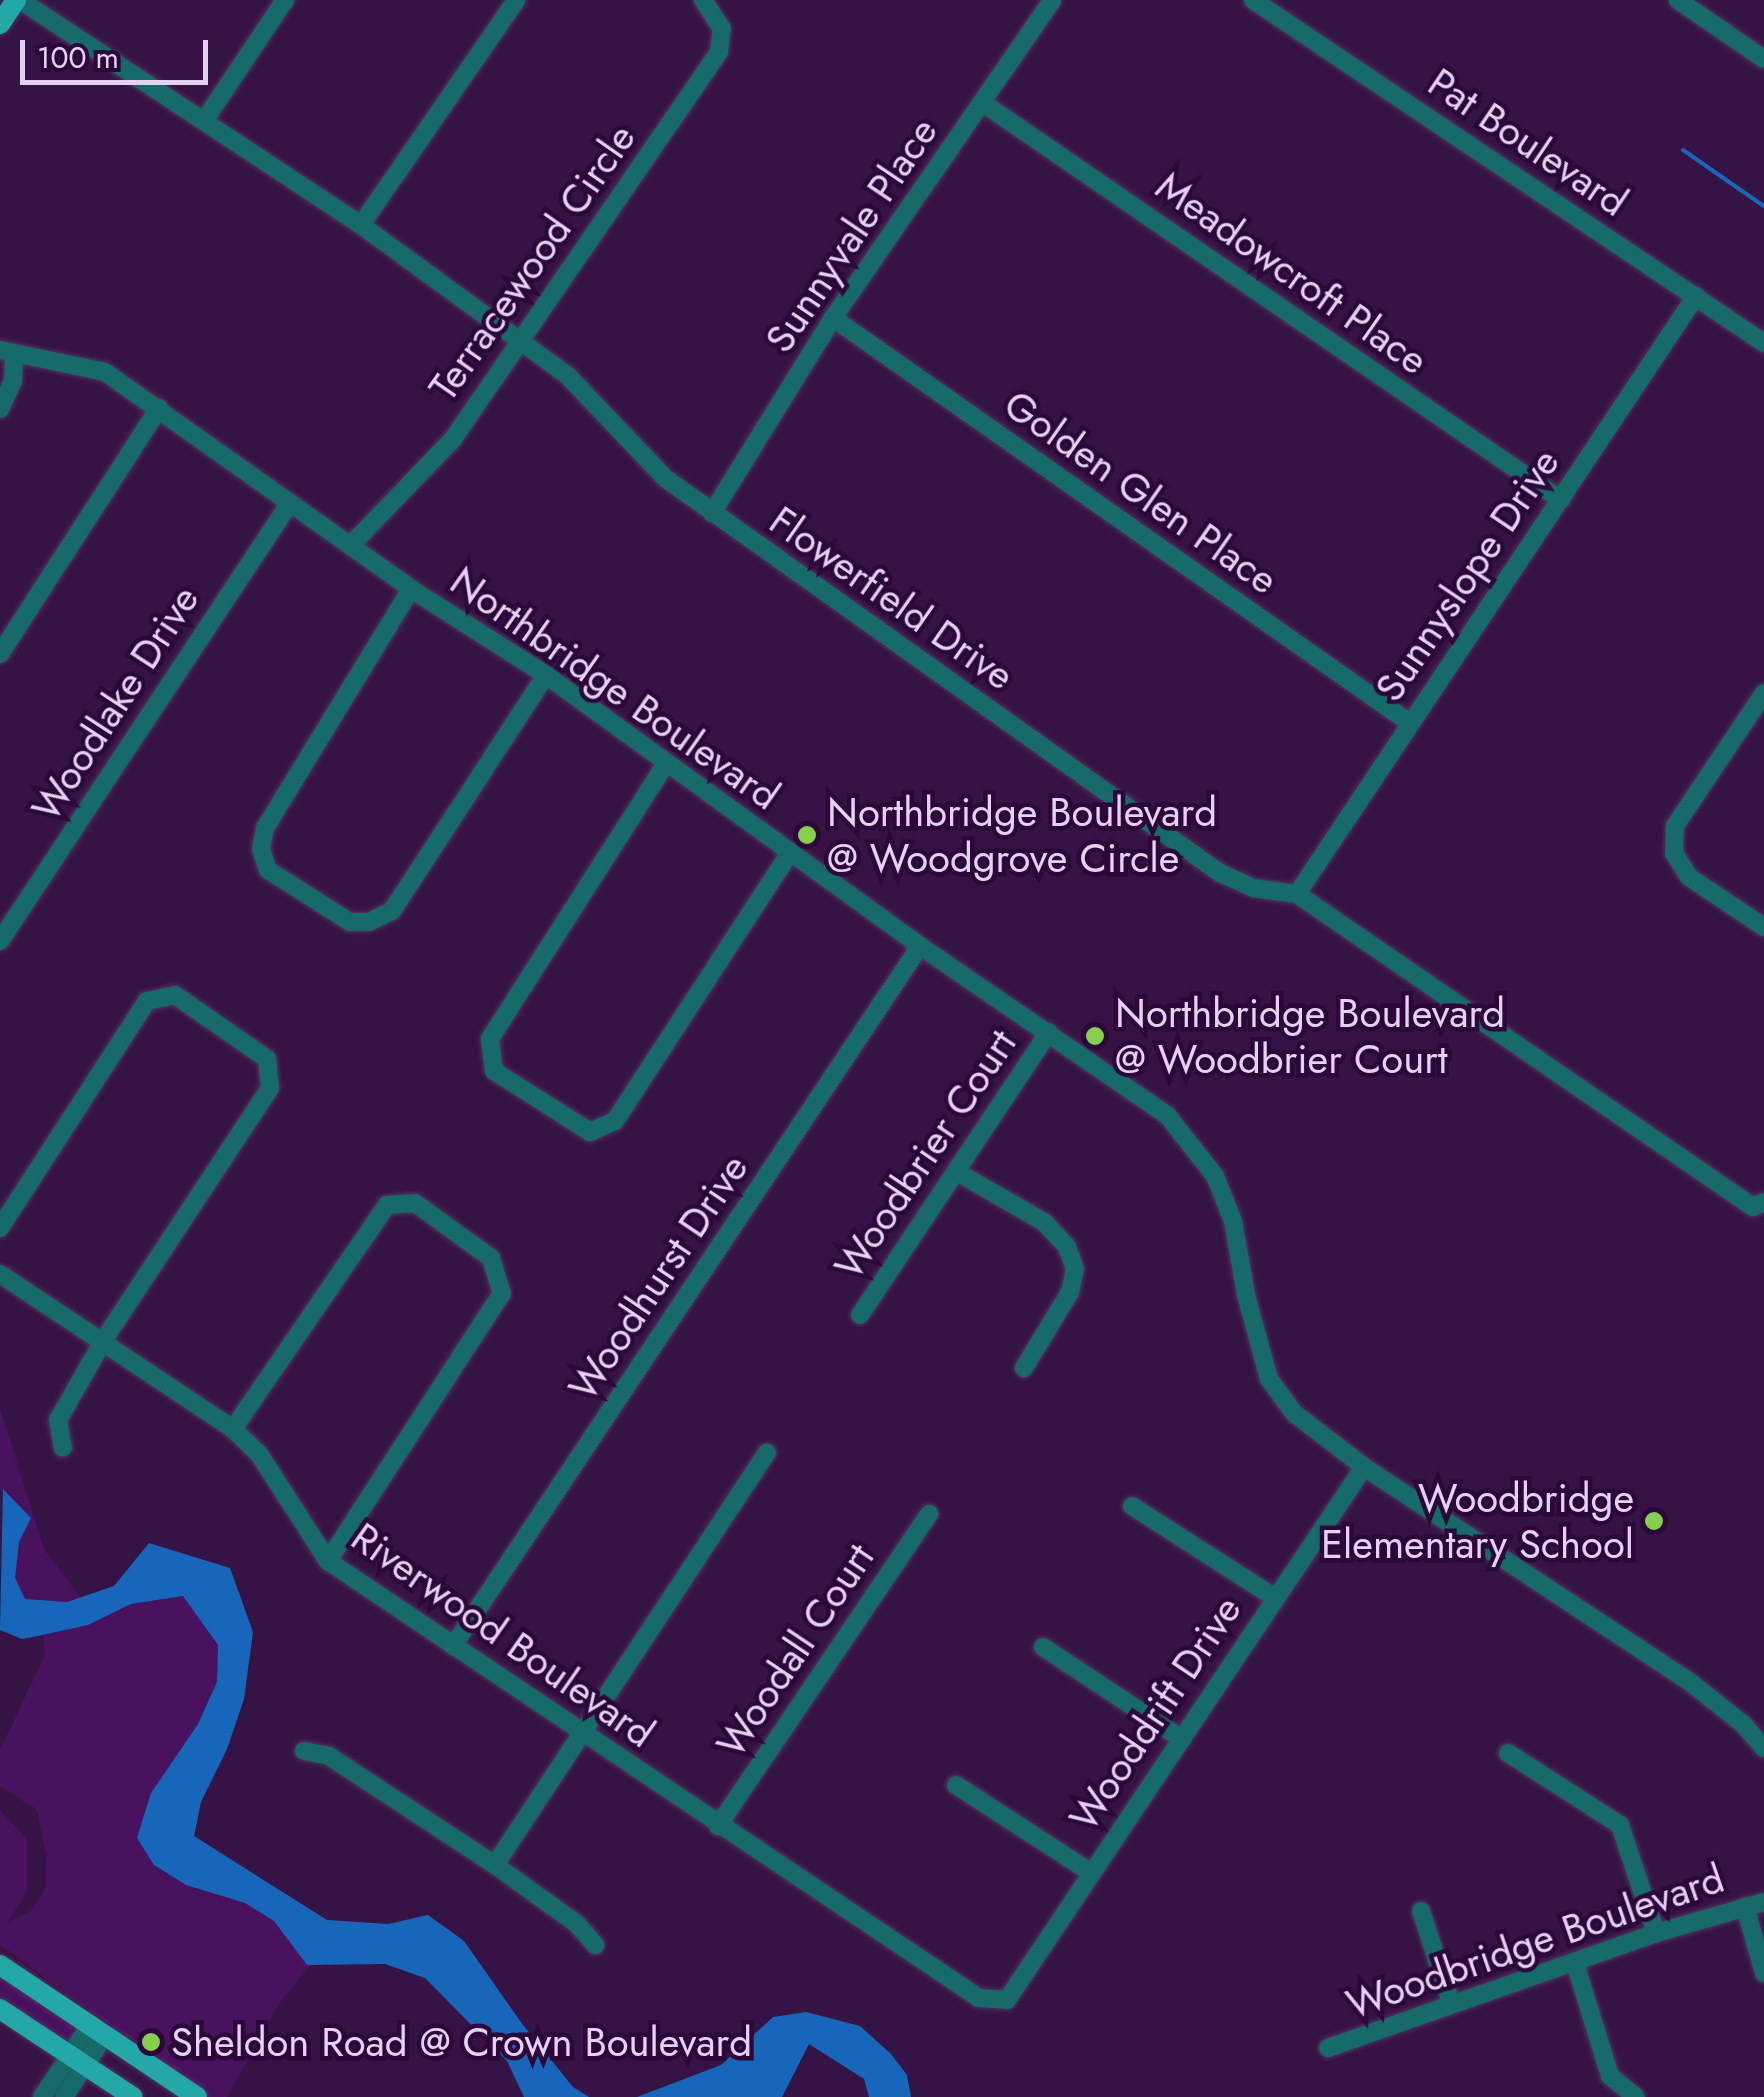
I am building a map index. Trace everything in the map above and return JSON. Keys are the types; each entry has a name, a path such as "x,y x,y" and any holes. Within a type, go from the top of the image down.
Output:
{"main road":[{"path":"0,24 18,0"},
{"path":"0,1965 197,2097"},
{"path":"0,2009 133,2097"}],"street":[{"name":"Flowerfield Drive","path":"18,0 360,226 568,376 666,478 1220,873 1253,888 1296,894 1758,1204"},
{"path":"204,121 285,0"},
{"path":"360,226 516,0"},
{"name":"Terracewood Circle","path":"352,544 453,440 719,52 722,29 703,0"},
{"name":"Sunnyvale Place","path":"712,512 832,318 1052,0"},
{"name":"Pat Boulevard","path":"1253,0 1764,343"},
{"path":"1678,0 1764,59"},
{"name":"Meadowcroft Place","path":"983,103 1561,500"},
{"name":"Sunnyslope Drive","path":"1296,894 1696,296"},
{"name":"Golden Glen Place","path":"832,318 1410,723"},
{"path":"0,409 13,380 7,353"},
{"name":"Northbridge Boulevard","path":"7,353 72,362 105,372 160,408 289,504 546,676 920,946 1168,1115 1215,1176 1233,1221 1246,1296 1269,1379 1294,1413 1364,1468 1690,1682 1744,1724 1764,1748"},
{"path":"0,654 160,408"},
{"name":"Woodlake Drive","path":"0,941 289,504"},
{"path":"411,589 265,828 261,849 268,870 350,922 369,922 392,911 546,676"},
{"path":"1764,693 1674,826 1674,853 1689,877 1764,926"},
{"path":"665,764 490,1039 494,1070 590,1132 614,1121 790,852"},
{"name":"Woodhurst Drive","path":"454,1646 920,946"},
{"path":"0,1228 147,1001 175,995 267,1059 270,1088 102,1343 58,1420 63,1448"},
{"name":"Woodbrier Court","path":"860,1315 1049,1032"},
{"path":"958,1172 1044,1222 1067,1246 1075,1270 1070,1292 1024,1368"},
{"path":"232,1430 387,1205 415,1204 491,1258 502,1293 328,1561"},
{"name":"Riverwood Boulevard","path":"0,1274 232,1430 259,1454 328,1561 979,1998 1007,2000"},
{"path":"495,1865 767,1453"},
{"name":"Wooddrift Drive","path":"1007,2000 1364,1468"},
{"path":"1132,1506 1274,1597"},
{"name":"Woodall Court","path":"718,1826 930,1514"},
{"path":"1044,1648 1182,1739"},
{"path":"304,1752 329,1756 495,1865 577,1924 595,1944"},
{"path":"1508,1753 1620,1825 1656,1934"},
{"path":"956,1785 1090,1872"},
{"name":"Woodbridge Boulevard","path":"1328,2048 1450,2002 1764,1902"},
{"path":"1744,1908 1764,1973"},
{"path":"1421,1911 1450,2002"},
{"path":"1575,1964 1610,2076 1636,2097"},
{"path":"42,2097 77,2060 97,2030"},
{"path":"64,2097 77,2060"}],"shaded area":[{"path":"0,1408 44,1549 81,1598 67,1602 24,1599 15,1578 19,1542 30,1518 0,1490"},
{"path":"184,1596 219,1645 217,1682 198,1724 151,1793 154,1865 186,1885 245,1903 275,1921 306,1964 311,1965 280,2002 227,2097 209,2097 0,1945 0,1810 27,1839 27,1892 8,1922 31,1911 45,1889 46,1855 37,1810 0,1786 0,1750 45,1655 43,1635 88,1625 131,1604"},
{"path":"0,1972 58,2011 79,2032 77,2043 53,2034 0,2000"}],"water":[{"path":"3,1489 31,1518 19,1542 15,1578 25,1599 67,1602 114,1586 149,1543 230,1568 253,1632 244,1699 227,1749 201,1802 194,1836 327,1920 388,1924 428,1915 464,1941 523,2025 573,2087 589,2097 524,2097 507,2061 425,1978 385,1964 307,1965 274,1921 245,1903 186,1885 154,1865 137,1838 151,1793 198,1724 217,1682 218,1645 183,1596 131,1604 88,1625 22,1639 0,1630"},
{"path":"806,2012 860,2026 907,2075 911,2097 869,2097 864,2079 809,2044 782,2097 637,2097 721,2065 773,2017"}],"waterway":[{"path":"1683,150 1764,206"}],"place":[{"name":"Northbridge Boulevard @ Woodgrove Circle","path":"807,835"},
{"name":"Northbridge Boulevard @ Woodbrier Court","path":"1095,1036"},
{"name":"Woodbridge Elementary School","path":"1654,1521"},
{"name":"Sheldon Road @ Crown Boulevard","path":"151,2042"}]}
